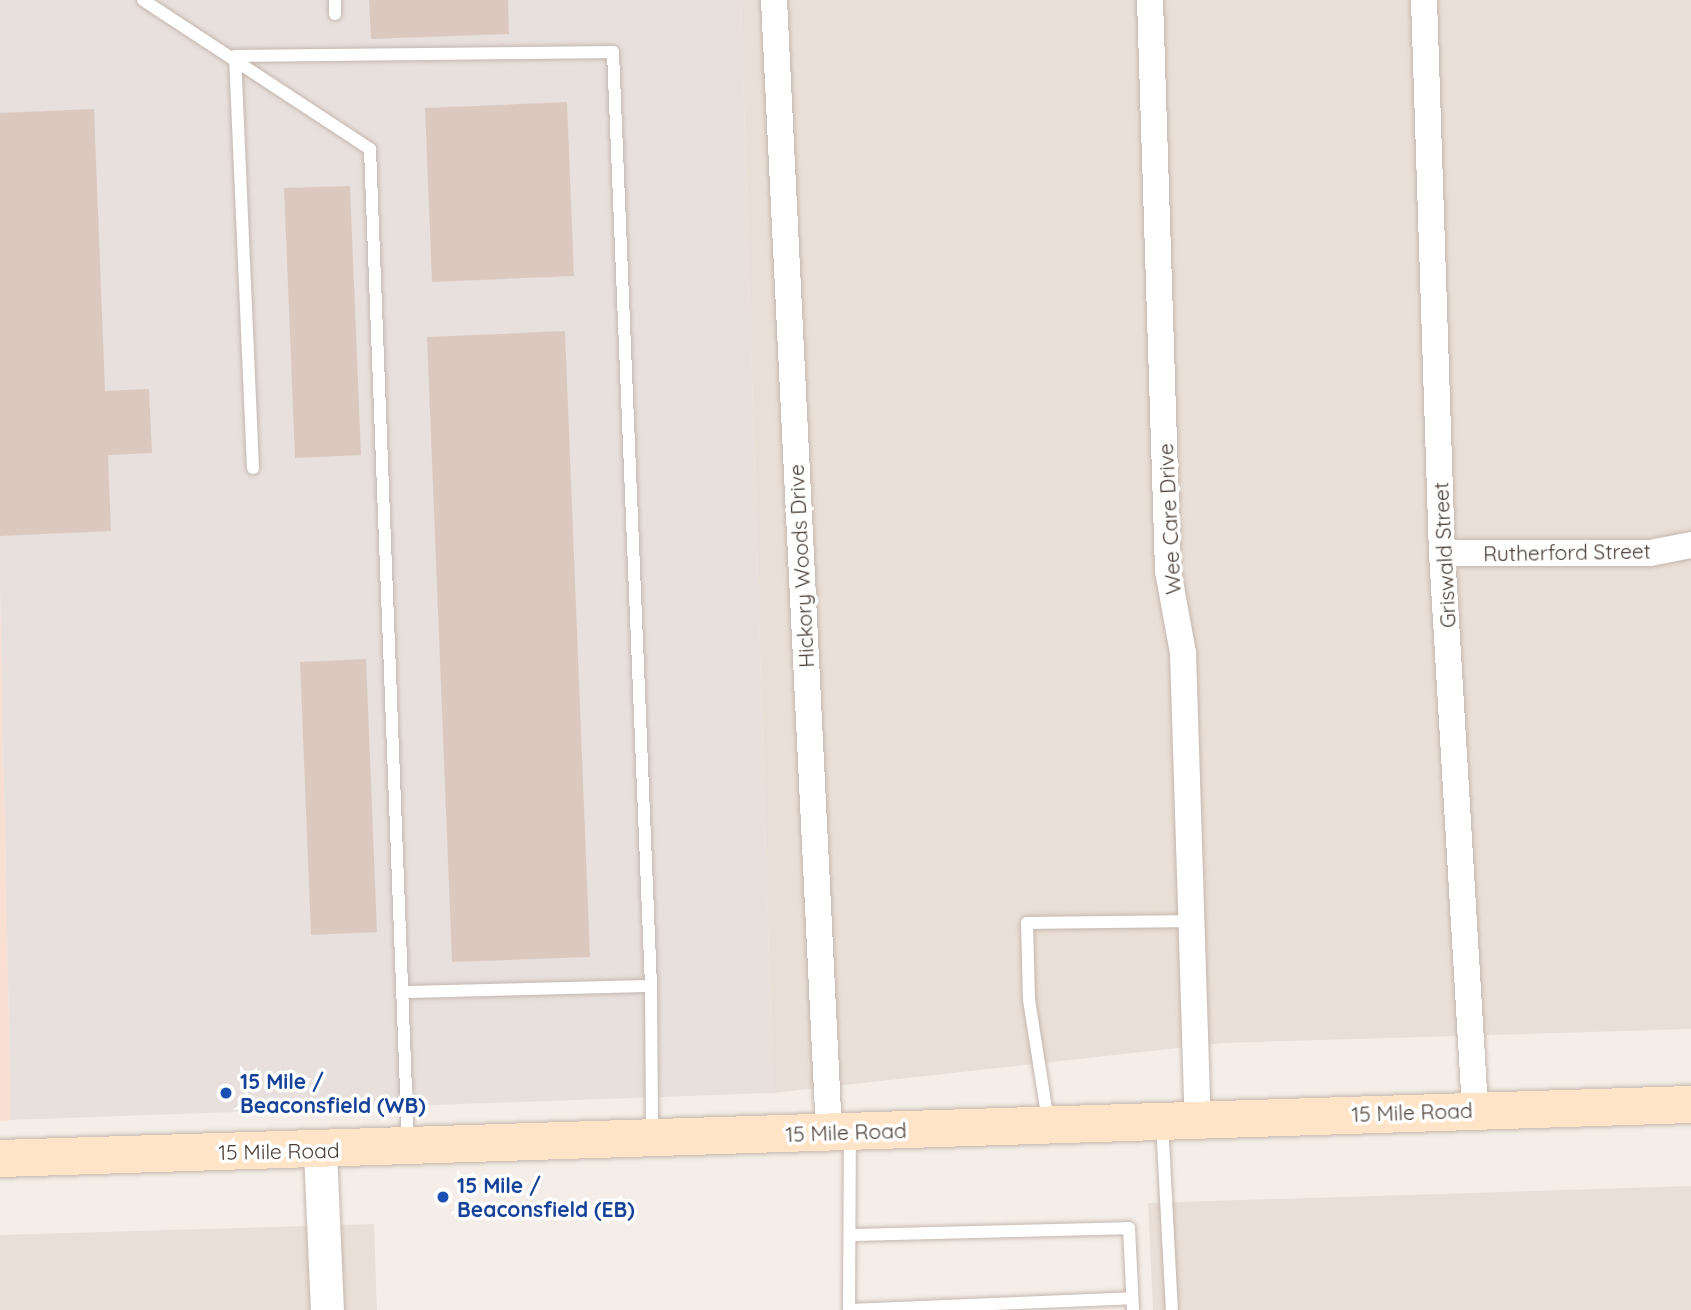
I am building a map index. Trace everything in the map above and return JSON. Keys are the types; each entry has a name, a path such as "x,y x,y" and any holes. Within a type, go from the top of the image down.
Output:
{"main road":[{"name":"15 Mile Road","path":"0,1158 320,1151 840,1131 1691,1104"}],"street":[{"name":"Hickory Woods Drive","path":"774,0 840,1131"},
{"name":"Wee Care Drive","path":"1150,0 1168,571 1183,653 1191,921 1180,1122"},
{"name":"Griswald Street","path":"1424,0 1442,553 1475,1110"},
{"name":"Rutherford Street","path":"1442,553 1650,553 1691,545"},
{"path":"320,1151 327,1310"}],"lane":[{"path":"143,0 235,56 370,149 408,1147"},
{"path":"335,0 335,14"},
{"path":"235,56 613,52 651,986 652,1139"},
{"path":"235,56 253,468"},
{"path":"1049,1126 1029,999 1027,923 1191,921"},
{"path":"404,992 651,986"},
{"path":"1172,1310 1180,1122"},
{"path":"840,1131 850,1235 849,1310 1133,1304 1129,1228 850,1235"}],"shaded area":[{"path":"0,0 741,0 773,1093 11,1120 0,585"},
{"path":"741,0 1691,0 1691,1029 1223,1043 773,1093"},
{"path":"0,585 11,1120 0,1121"},
{"path":"1691,1186 1691,1310 1153,1310 1148,1203"},
{"path":"374,1224 377,1310 0,1310 0,1235"}],"building":[{"path":"369,0 508,0 509,34 371,39"},
{"path":"567,102 574,276 432,282 425,108"},
{"path":"94,109 105,391 149,389 152,453 108,455 111,531 0,536 0,113"},
{"path":"350,186 361,455 295,458 284,188"},
{"path":"565,331 590,957 452,962 427,337"},
{"path":"366,659 377,932 311,935 300,662"}],"place":[{"name":"15 Mile / Beaconsfield (WB)","path":"226,1093"},
{"name":"15 Mile / Beaconsfield (EB)","path":"443,1197"}]}
